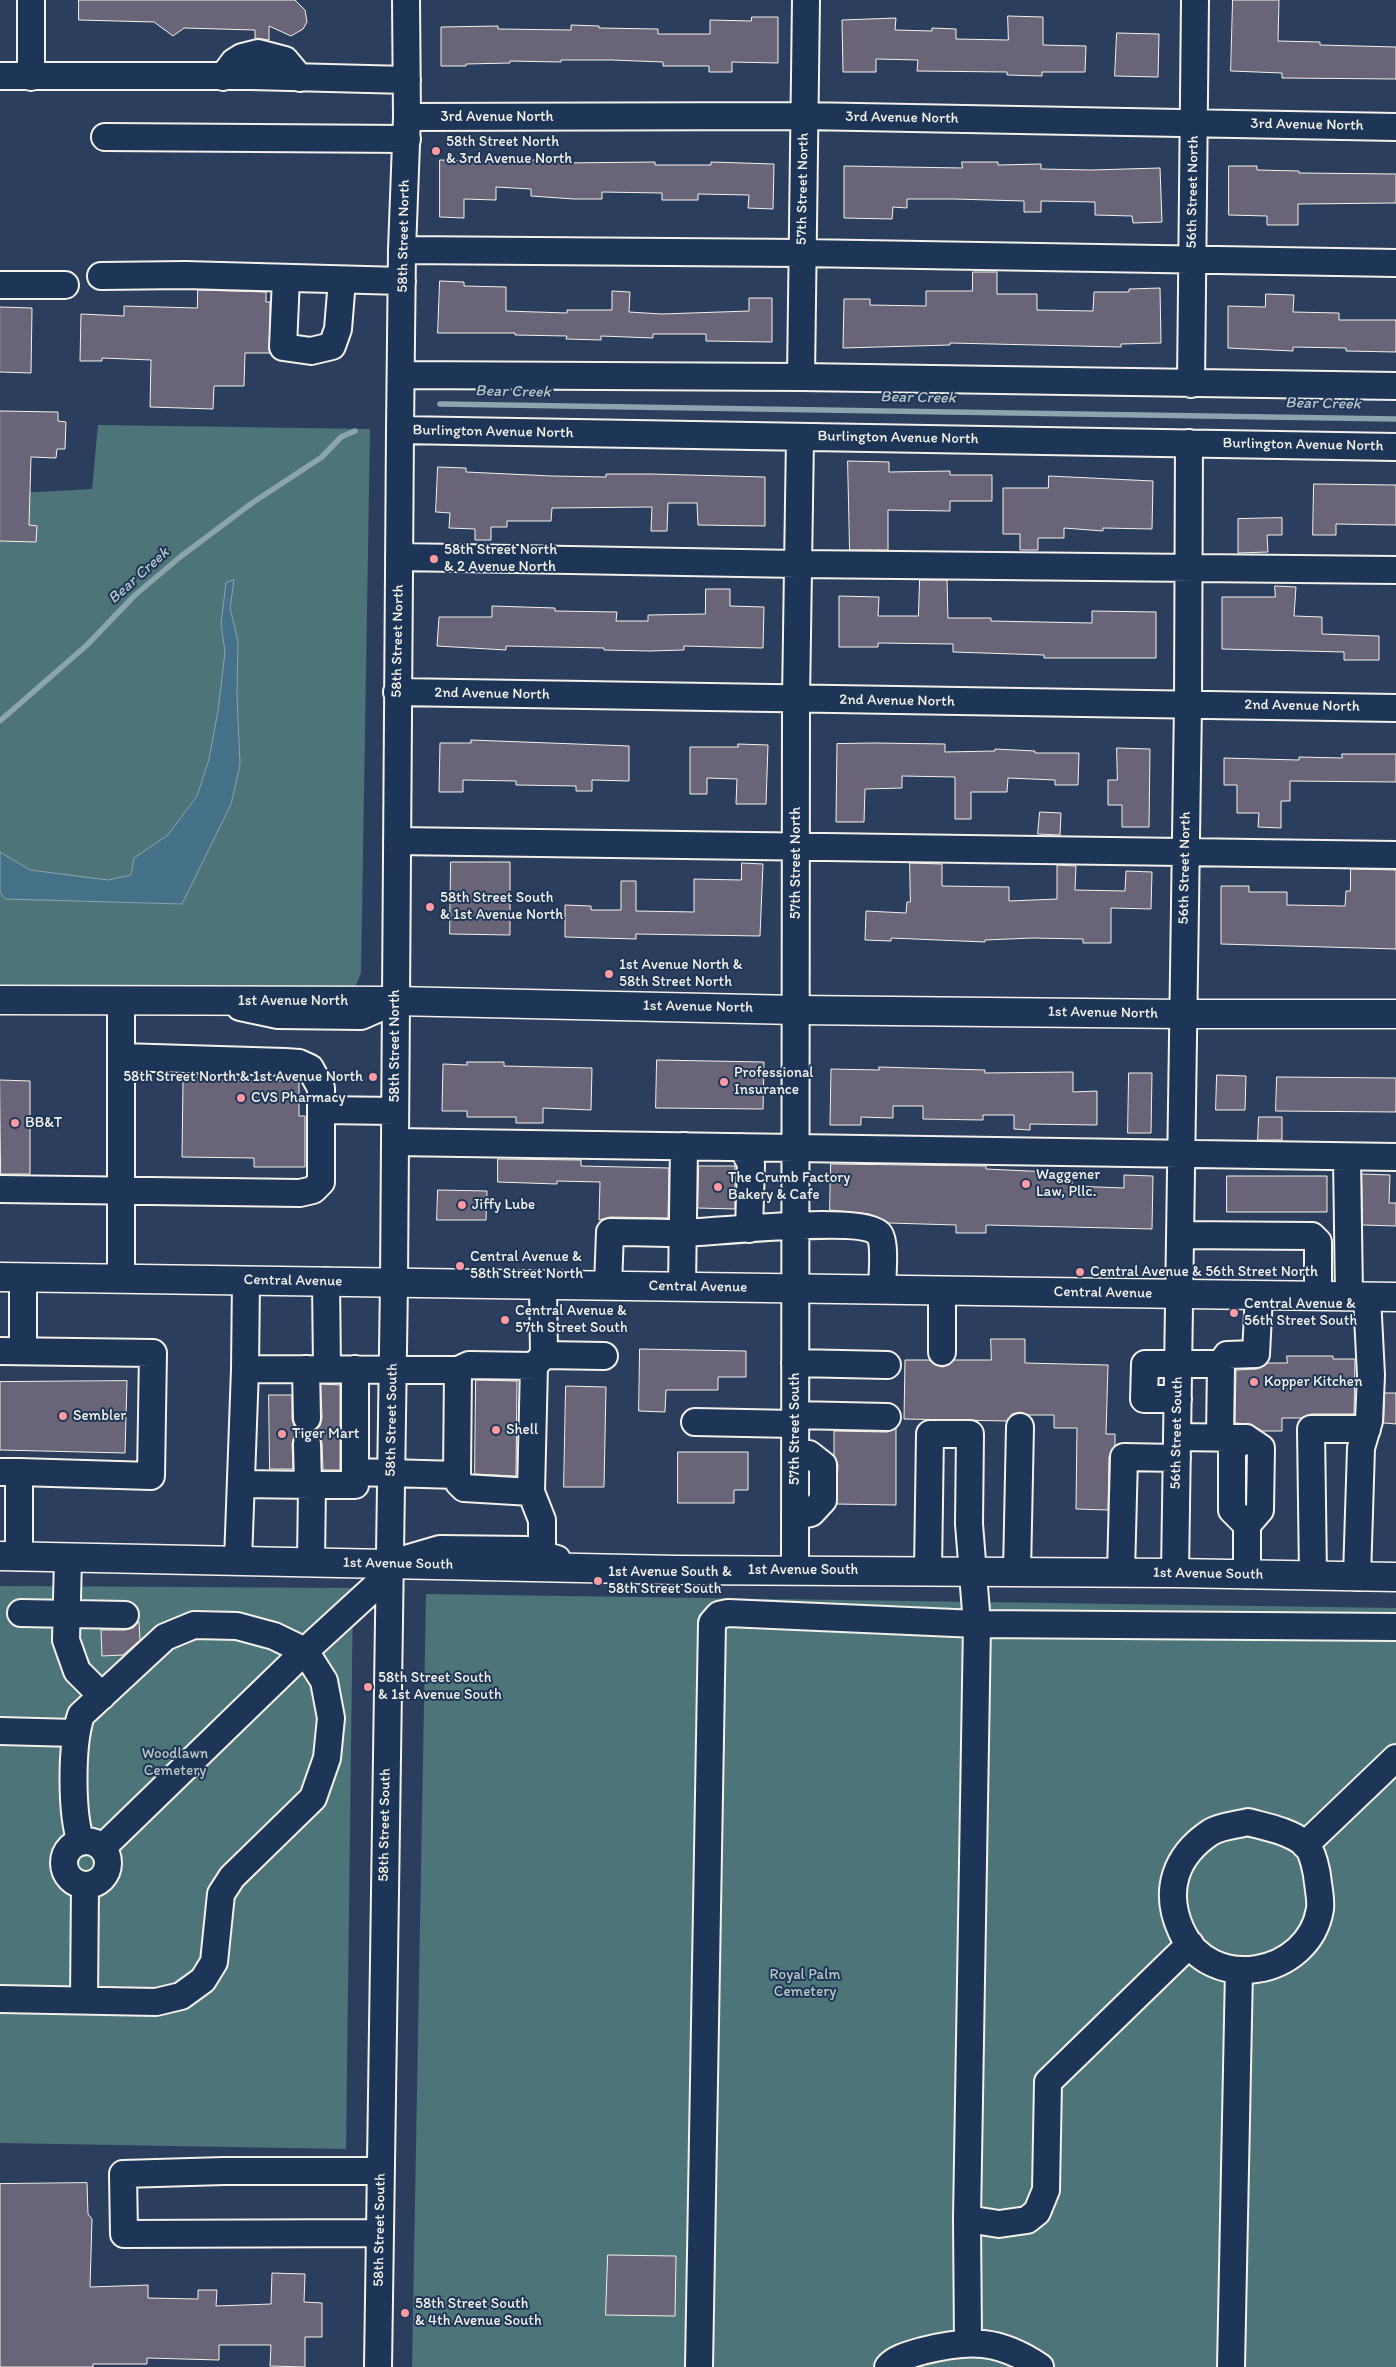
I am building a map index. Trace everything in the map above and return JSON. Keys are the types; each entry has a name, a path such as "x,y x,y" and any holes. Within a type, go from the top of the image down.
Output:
{"main road":[{"name":"1st Avenue North","path":"0,1000 395,1001 796,1010 1396,1014"},
{"name":"Central Avenue","path":"12,1277 1396,1297"},
{"name":"1st Avenue South","path":"10,1557 312,1562 389,1569 593,1568 973,1571 1396,1578"}],"street":[{"path":"31,0 31,77"},
{"name":"58th Street North","path":"394,1282 397,692 402,250 407,128 406,0"},
{"name":"57th Street North","path":"801,378 806,0"},
{"name":"56th Street North","path":"1190,384 1195,0"},
{"path":"0,76 407,80"},
{"name":"3rd Avenue North","path":"105,137 344,139 407,128 804,116 1396,127"},
{"path":"402,250 802,253 1396,263"},
{"path":"100,276 402,281"},
{"path":"286,278 283,347 311,351 332,346 337,336 342,280"},
{"path":"0,284 65,285"},
{"path":"401,375 1396,386"},
{"name":"Burlington Avenue North","path":"400,430 1396,447"},
{"name":"57th Street North","path":"795,1288 796,700 800,437"},
{"name":"56th Street North","path":"1179,1294 1188,704 1189,443"},
{"path":"399,557 798,564 1396,570"},
{"name":"2nd Avenue North","path":"397,692 796,700 1396,708"},
{"path":"396,841 1396,856"},
{"path":"121,1001 121,1278"},
{"path":"0,1189 300,1193 313,1190 321,1182 322,1088 316,1075 310,1068 299,1064 121,1057"},
{"path":"321,1110 395,1111"},
{"path":"395,1142 1396,1157"},
{"path":"682,1286 684,1146"},
{"path":"742,1147 751,1164 749,1229"},
{"path":"1347,1157 1358,1296 1371,1375 1368,1425 1361,1448 1357,1577"},
{"path":"608,1286 610,1232 683,1232 795,1226 860,1226 873,1229 882,1240 882,1290"},
{"path":"1180,1235 1312,1236 1318,1242 1318,1296"},
{"path":"10,1557 10,1472 151,1476 153,1353 12,1351 12,1277"},
{"path":"238,1561 245,1369 246,1280"},
{"path":"307,1418 316,1369 326,1281"},
{"name":"58th Street South","path":"378,2367 394,1282"},
{"path":"542,1554 542,1520 531,1492 544,1285"},
{"name":"57th Street South","path":"795,1288 795,1570"},
{"path":"942,1290 942,1352"},
{"name":"56th Street South","path":"1175,1573 1179,1294"},
{"path":"1233,1438 1222,1364 1227,1355 1256,1354 1259,1295"},
{"path":"245,1369 392,1368 458,1370 469,1365 604,1356"},
{"path":"795,1363 888,1365"},
{"path":"1178,1364 1222,1364"},
{"path":"241,1484 356,1485 355,1369"},
{"path":"458,1370 457,1475 459,1483 464,1488 531,1492"},
{"path":"695,1422 886,1417"},
{"path":"1313,1576 1311,1429 1368,1425"},
{"path":"1017,1572 1020,1427"},
{"path":"928,1571 930,1434 970,1434 969,1524 977,1624 967,2219 968,2342"},
{"path":"1121,1573 1124,1457 1233,1438 1261,1448 1260,1510 1247,1525 1247,1575"},
{"path":"307,1444 312,1562"},
{"path":"355,1472 457,1475"},
{"path":"0,1999 156,2002 181,1996 203,1980 214,1962 221,1894 232,1877 313,1798 327,1758 331,1718 324,1681 304,1651 274,1636 237,1626 194,1625 165,1637 80,1715 75,1733 75,1825 92,1845 108,1861 107,1869 99,1881 85,1885 72,1880 68,1875 64,1862 69,1849 92,1845 304,1651 389,1569 440,1550 527,1550 593,1568"},
{"path":"68,1558 66,1640 77,1671 102,1696"},
{"path":"699,2367 712,1623 719,1615 728,1613 977,1624 1396,1628"},
{"path":"21,1614 126,1615"},
{"path":"0,1731 75,1733"},
{"path":"1306,1845 1396,1758"},
{"path":"1248,1822 1284,1832 1306,1845 1318,1873 1320,1909 1310,1937 1288,1959 1257,1971 1232,1970 1203,1958 1185,1940 1173,1913 1174,1880 1185,1855 1213,1830 1248,1822"},
{"path":"84,2000 85,1885"},
{"path":"967,2219 999,2224 1027,2220 1037,2212 1046,2190 1048,2082 1190,1944"},
{"path":"1231,2367 1239,1970"},
{"path":"380,2233 124,2234 123,2174 224,2170 381,2171"},
{"path":"888,2367 909,2355 968,2342 994,2344 1024,2356 1040,2367"}],"green space":[{"path":"98,425 370,429 361,973 354,990 0,988 0,892 5,899 182,904 231,804 240,765 237,696 238,641 230,608 234,581 221,624 225,652 218,711 209,759 197,796 168,835 135,858 131,875 108,880 30,870 0,852 0,494 92,489"},
{"name":"Woodlawn Cemetery","path":"0,1586 353,1588 346,2149 0,2143"},
{"name":"Royal Palm Cemetery","path":"426,1594 1396,1608 1396,2367 412,2367"}],"water":[{"path":"234,580 230,608 238,641 237,696 240,765 231,804 182,904 5,899 0,892 0,852 30,870 108,880 131,875 134,858 168,835 197,796 209,759 218,711 225,652 221,624 226,583"}],"building":[{"path":"79,0 295,0 305,10 307,22 303,29 291,36 269,26 269,40 255,38 255,30 184,28 173,36 154,22 79,20"},
{"path":"1233,0 1279,0 1278,41 1320,42 1320,45 1396,47 1396,79 1282,78 1282,73 1231,71"},
{"path":"1008,16 1043,17 1043,45 1086,46 1085,72 1042,72 1042,76 1007,75 1007,72 917,71 918,60 876,59 876,72 843,72 842,20 896,18 895,30 932,31 932,28 956,29 956,39 1008,40"},
{"path":"752,17 778,17 778,63 732,62 732,72 709,72 709,66 663,66 663,62 612,60 510,61 510,63 441,66 441,27 498,26 498,29 571,30 571,25 599,26 599,28 658,29 658,34 710,34 710,20 751,21"},
{"path":"1117,33 1159,34 1158,77 1115,76"},
{"path":"440,160 516,162 516,160 560,160 560,163 655,162 655,165 711,165 711,162 774,164 773,209 748,208 749,195 698,194 698,200 662,200 662,193 602,192 602,199 574,199 531,196 531,189 496,187 496,200 464,199 464,218 440,217"},
{"path":"962,162 998,162 998,165 1041,164 1041,169 1160,168 1162,222 1133,223 1132,216 1095,215 1095,202 1041,201 1041,212 1024,212 1024,201 954,199 907,199 907,208 893,207 892,219 844,218 844,166 962,168"},
{"path":"1229,166 1257,166 1257,170 1299,171 1299,173 1396,174 1396,203 1298,204 1298,225 1267,225 1267,216 1229,215"},
{"path":"973,272 997,272 997,294 1037,294 1037,310 1093,311 1094,292 1129,292 1129,289 1160,288 1161,343 1121,344 1121,347 950,343 950,345 843,348 844,299 870,299 870,305 926,306 926,291 972,291"},
{"path":"440,281 464,282 464,286 506,287 506,311 567,313 567,310 612,310 612,291 630,292 629,312 662,314 749,311 749,298 772,298 772,342 706,341 706,334 653,334 653,338 601,336 601,340 566,339 567,336 515,335 515,333 438,333"},
{"path":"198,290 266,292 266,302 270,302 270,353 245,353 244,386 214,386 213,409 150,407 151,360 102,358 102,361 80,361 81,314 124,316 124,306 197,308"},
{"path":"1266,294 1294,295 1293,312 1339,313 1339,320 1396,320 1396,352 1346,351 1346,348 1293,347 1293,351 1228,348 1228,306 1265,307"},
{"path":"0,307 32,308 31,373 0,372"},
{"path":"0,411 58,412 58,421 66,422 65,449 57,449 56,458 31,457 29,525 37,526 36,542 0,541"},
{"path":"848,461 889,462 889,472 950,471 950,475 992,475 992,501 950,501 950,511 888,510 888,550 850,550"},
{"path":"438,467 466,468 466,472 552,476 606,477 606,474 652,474 765,477 765,526 698,525 697,503 668,503 667,531 651,531 652,507 552,508 551,521 507,521 507,527 491,527 491,540 475,540 475,529 449,528 450,513 436,512"},
{"path":"1049,476 1153,481 1152,529 1103,528 1103,531 1064,528 1064,538 1038,538 1038,550 1020,550 1020,534 1003,534 1003,488 1048,488"},
{"path":"1314,484 1396,485 1396,525 1336,524 1336,535 1313,535"},
{"path":"1282,518 1282,535 1267,535 1268,552 1238,553 1238,519"},
{"path":"920,580 947,580 948,618 991,618 991,621 1092,623 1092,611 1156,612 1156,658 1044,658 1044,655 953,652 953,644 878,643 878,647 839,647 839,596 879,597 878,616 918,616"},
{"path":"1275,586 1296,587 1294,616 1322,617 1322,634 1379,636 1379,660 1344,660 1344,652 1222,649 1222,597 1275,597"},
{"path":"706,589 730,589 730,606 764,607 763,648 684,646 684,650 649,651 506,646 506,650 437,646 439,617 492,617 492,606 555,608 555,611 617,612 616,621 648,621 648,615 705,614"},
{"path":"471,740 629,746 629,781 592,780 592,791 576,791 576,786 516,785 516,781 463,780 463,792 439,792 440,743 471,743"},
{"path":"738,744 768,745 766,804 736,804 737,779 707,778 707,794 690,794 690,747 738,747"},
{"path":"837,744 945,744 945,752 995,751 995,749 1035,751 1035,753 1079,753 1078,785 1055,785 1055,780 1008,778 1007,792 971,792 971,819 955,819 955,777 902,776 902,788 865,789 864,822 836,822"},
{"path":"1117,748 1150,749 1149,827 1122,827 1122,805 1108,805 1108,780 1117,780"},
{"path":"1342,754 1396,754 1396,782 1290,781 1290,801 1281,801 1281,828 1258,827 1259,813 1237,813 1237,785 1224,785 1224,758 1299,760 1299,757 1342,758"},
{"path":"1040,812 1061,813 1060,835 1038,834"},
{"path":"451,862 510,862 510,935 450,934"},
{"path":"742,863 763,864 760,936 636,934 636,939 565,937 565,905 591,906 591,910 621,910 621,881 636,881 636,911 694,912 694,879 741,880"},
{"path":"910,863 942,864 942,886 1009,887 1009,901 1057,899 1057,865 1076,866 1075,890 1125,891 1126,871 1152,872 1151,909 1111,908 1111,943 1083,943 1083,939 1032,938 985,940 985,942 891,938 891,941 865,940 866,911 906,913 907,902 910,902"},
{"path":"1351,869 1396,870 1396,949 1221,944 1221,886 1249,886 1249,892 1287,892 1287,905 1345,906 1346,891 1350,891"},
{"path":"657,1060 764,1062 763,1109 656,1108"},
{"path":"467,1062 504,1062 504,1066 592,1068 591,1110 543,1108 543,1123 516,1123 516,1117 467,1117 467,1111 442,1111 443,1064 467,1065"},
{"path":"879,1067 985,1070 985,1073 1073,1072 1073,1092 1097,1091 1097,1125 1030,1124 1030,1130 1014,1129 1014,1115 983,1115 983,1120 923,1119 923,1106 893,1106 893,1118 861,1117 861,1125 830,1125 831,1069 879,1070"},
{"path":"1129,1073 1152,1073 1151,1133 1128,1133"},
{"name":"CVS Pharmacy","path":"190,1074 206,1075 206,1080 299,1081 299,1116 305,1116 305,1167 254,1167 254,1158 182,1157 183,1080 190,1080"},
{"path":"1217,1075 1246,1076 1245,1110 1216,1110"},
{"path":"1277,1077 1396,1078 1396,1112 1276,1111"},
{"name":"BB&T","path":"0,1080 30,1081 30,1174 1,1174"},
{"path":"1259,1117 1282,1117 1282,1140 1258,1140"},
{"path":"498,1159 581,1160 581,1166 669,1168 668,1218 610,1217 599,1220 600,1182 557,1181 557,1184 498,1182"},
{"path":"831,1164 986,1166 986,1169 1072,1173 1072,1186 1124,1188 1124,1175 1153,1176 1152,1229 986,1225 986,1233 956,1233 956,1225 889,1223 869,1214 830,1210"},
{"path":"699,1166 735,1166 735,1209 698,1208"},
{"path":"1362,1174 1390,1175 1389,1203 1396,1203 1396,1226 1363,1225"},
{"path":"1227,1176 1327,1176 1327,1212 1227,1212"},
{"name":"Jiffy Lube","path":"438,1190 487,1191 486,1220 437,1220"},
{"path":"991,1339 1025,1339 1025,1363 1108,1365 1106,1434 1115,1434 1115,1445 1109,1457 1108,1510 1076,1509 1077,1428 1054,1428 1054,1415 1029,1415 1020,1412 1012,1414 1007,1421 904,1419 905,1360 929,1360 935,1365 942,1367 949,1365 954,1360 991,1360"},
{"path":"640,1349 746,1351 746,1377 718,1377 718,1390 666,1390 665,1412 639,1411"},
{"path":"1287,1356 1333,1356 1333,1359 1355,1359 1354,1414 1311,1414 1301,1418 1282,1418 1282,1431 1262,1431 1251,1424 1235,1423 1236,1370 1257,1369 1268,1363 1287,1363"},
{"name":"Shell","path":"476,1380 517,1381 516,1476 475,1474"},
{"name":"Sembler","path":"127,1381 125,1453 0,1450 0,1382"},
{"path":"321,1384 340,1385 340,1470 323,1470 322,1443 320,1436 314,1431 320,1426 322,1418"},
{"path":"566,1386 606,1387 604,1487 564,1487"},
{"path":"1385,1393 1396,1393 1396,1424 1384,1423"},
{"path":"269,1395 292,1395 292,1419 294,1426 300,1431 294,1436 292,1444 293,1469 270,1469"},
{"path":"896,1428 896,1505 836,1504 838,1465 834,1455 834,1431 887,1432"},
{"path":"678,1452 748,1452 748,1490 734,1490 734,1503 678,1503"},
{"path":"139,1622 140,1640 123,1655 102,1656 101,1630 125,1630 133,1628"},
{"path":"87,2183 88,2214 92,2219 90,2287 148,2285 148,2298 198,2299 198,2290 217,2290 216,2306 271,2304 272,2273 305,2274 304,2302 322,2303 322,2337 305,2337 305,2367 270,2366 271,2345 219,2345 219,2360 147,2358 147,2364 93,2364 93,2367 0,2367 0,2184"},
{"path":"608,2255 676,2256 675,2316 606,2315"}],"waterway":[{"name":"Bear Creek","path":"440,404 1396,419"},
{"name":"Bear Creek","path":"0,721 87,645 135,595 180,557 252,503 322,457 341,437 355,431"}],"place":[{"name":"58th Street North & 3rd Avenue North","path":"436,151"},
{"name":"58th Street North & 2 Avenue North","path":"434,559"},
{"name":"58th Street South & 1st Avenue North","path":"430,907"},
{"name":"1st Avenue North & 58th Street North","path":"609,974"},
{"name":"58th Street North & 1st Avenue North","path":"373,1077"},
{"name":"Professional Insurance","path":"724,1082"},
{"name":"CVS Pharmacy","path":"241,1098"},
{"name":"BB&T","path":"15,1123"},
{"name":"Waggener Law, Pllc.","path":"1026,1184"},
{"name":"The Crumb Factory Bakery & Cafe","path":"718,1187"},
{"name":"Jiffy Lube","path":"462,1205"},
{"name":"Central Avenue & 58th Street North","path":"460,1266"},
{"name":"Central Avenue & 56th Street North","path":"1080,1272"},
{"name":"Central Avenue & 56th Street South","path":"1234,1313"},
{"name":"Central Avenue & 57th Street South","path":"505,1320"},
{"name":"Kopper Kitchen","path":"1254,1382"},
{"name":"Sembler","path":"63,1416"},
{"name":"Shell","path":"496,1430"},
{"name":"Tiger Mart","path":"282,1434"},
{"name":"1st Avenue South & 58th Street South","path":"598,1581"},
{"name":"58th Street South & 1st Avenue South","path":"368,1687"},
{"name":"58th Street South & 4th Avenue South","path":"405,2313"}]}
